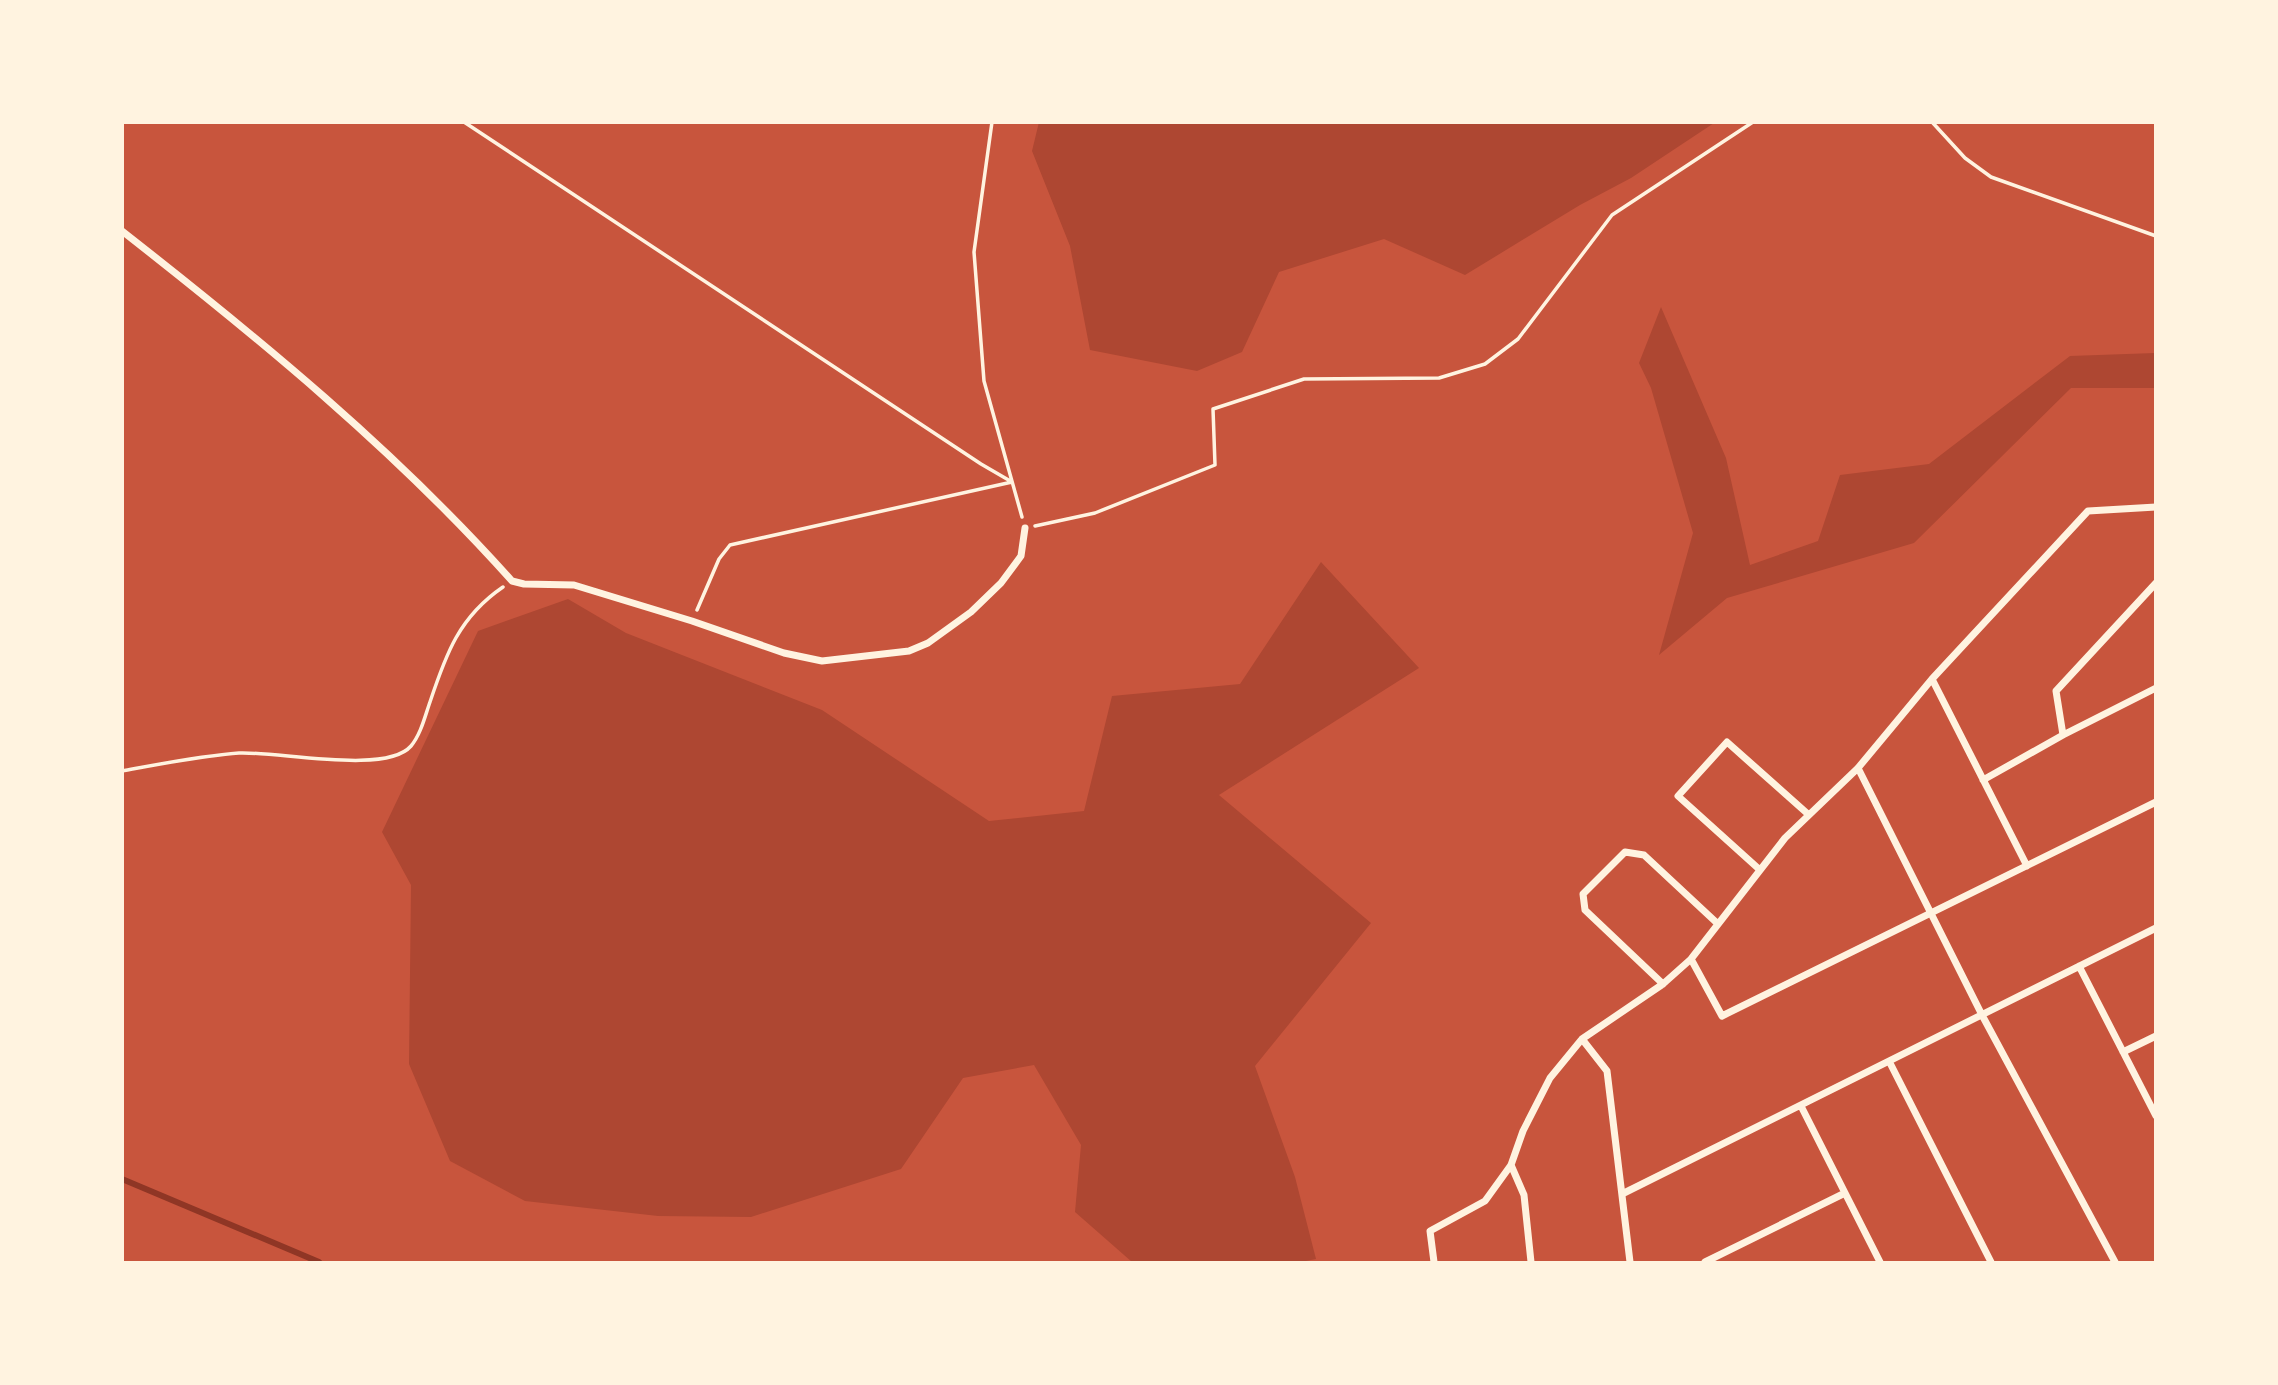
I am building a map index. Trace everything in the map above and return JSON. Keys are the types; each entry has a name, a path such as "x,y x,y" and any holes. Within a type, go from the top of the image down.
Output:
{"street":[{"path":"122,231 248,332 360,429 455,520 512,581 524,584 574,585 692,621 784,653 822,661 909,651 928,643 971,612 1001,583 1021,556 1025,528"},
{"path":"1434,1262 1430,1231 1485,1200 1511,1164 1523,1130 1550,1078 1583,1039 1663,984 1691,959 1785,838 1858,768 1932,679 2088,511 2155,507"},
{"path":"2063,735 2056,691 2155,583"},
{"path":"1932,679 2027,866"},
{"path":"1983,780 2155,688"},
{"path":"1760,870 1678,796 1727,741 1809,815"},
{"path":"1858,768 1982,1015 2115,1262"},
{"path":"1691,959 1721,1016 2155,802"},
{"path":"1663,984 1585,910 1583,894 1625,852 1644,855 1718,924"},
{"path":"1622,1194 2155,928"},
{"path":"2079,966 2155,1116"},
{"path":"2123,1052 2155,1036"},
{"path":"1583,1039 1607,1071 1630,1262"},
{"path":"1889,1061 1991,1262"},
{"path":"1801,1105 1880,1262"},
{"path":"1511,1164 1524,1195 1531,1262"},
{"path":"1706,1262 1845,1193"}],"path":[{"path":"464,122 1012,482"},
{"path":"992,122 974,252 984,381 1025,528 1095,513 1215,464 1213,410 1304,379 1439,379 1485,364 1518,339 1612,215 1753,122"},
{"path":"1932,122 1965,158 1991,177 2155,236"},
{"path":"692,621 719,559 730,545 1012,482"},
{"path":"122,771 240,753 369,760 392,758 410,747 421,729 445,657 457,633 484,600 512,581"}],"shaded area":[{"path":"1039,122 1714,123 1631,178 1580,205 1465,275 1384,239 1279,272 1242,352 1197,371 1090,350 1070,246 1032,151"},
{"path":"1661,307 1726,458 1750,565 1818,541 1840,475 1929,464 2070,356 2155,353 2155,388 2071,388 1914,543 1727,598 1659,655 1693,533 1651,388 1639,363"},
{"path":"1321,562 1419,668 1219,795 1371,923 1255,1066 1295,1177 1316,1259 1301,1262 1132,1262 1075,1212 1081,1145 1034,1065 963,1078 901,1169 751,1217 658,1216 525,1201 450,1161 409,1064 411,885 382,832 478,631 568,599 626,633 822,710 989,821 1084,811 1112,696 1240,684"}],"waterway":[{"path":"122,1179 319,1262"}]}
